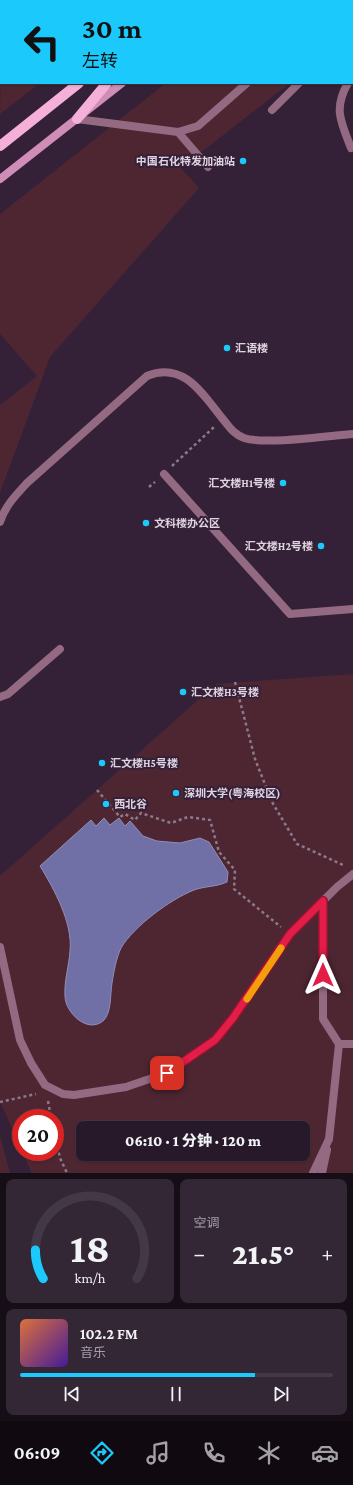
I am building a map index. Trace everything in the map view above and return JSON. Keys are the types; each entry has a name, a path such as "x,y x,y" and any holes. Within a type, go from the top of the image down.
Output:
{"main road":[{"path":"0,146 78,84"},
{"path":"77,119 106,84"},
{"path":"0,179 121,84"}],"street":[{"path":"77,119 178,132 198,126 247,84"},
{"path":"272,110 298,84"},
{"path":"347,84 340,97 340,119 351,148"},
{"path":"178,132 208,167"},
{"path":"0,522 3,512 13,498 27,483 147,376 158,372 170,371 185,377 196,387 232,432 244,438 262,441 353,434"},
{"path":"164,474 290,614 353,609"},
{"path":"0,697 8,694 60,649"},
{"path":"0,947 20,1040 31,1063 45,1085 59,1092 74,1095 126,1087 167,1073 197,1054 215,1040 233,1018 290,934 353,874"},
{"path":"321,1173 329,1139 339,1044 323,1019 323,901"},
{"path":"339,1044 353,1044"},
{"path":"313,1173 329,1139"}],"path":[{"path":"149,487 223,419"},
{"path":"235,682 256,759 272,802 297,844 346,866"},
{"path":"97,790 120,817 125,814 135,820 141,813 171,823 188,817 210,820 219,852 235,870 234,889 290,934"},
{"path":"0,1102 39,1093"},
{"path":"61,1161 67,1173"}],"shaded area":[{"path":"1,84 39,84 0,114"},
{"path":"165,84 289,84 181,168 199,188 50,357 0,493 0,405 37,376 0,334 0,214"},
{"path":"353,674 353,1173 32,1173 26,1161 64,1161 64,1109 12,1109 12,1128 0,1101 0,876 216,684"},
{"path":"0,1136 10,1173 0,1173"}],"water":[{"path":"104,818 110,825 119,818 125,826 130,821 143,836 157,841 180,843 200,838 209,842 228,872 227,882 194,890 185,894 154,914 135,931 121,948 115,965 110,1003 106,1018 97,1024 90,1025 78,1019 73,1014 66,1002 65,985 70,951 69,929 66,918 51,885 40,866 91,820 96,826"}],"slow traffic":[{"path":"247,999 281,948"}],"place":[{"name":"中国石化特发加油站","path":"243,161"},
{"name":"汇语楼","path":"227,348"},
{"name":"汇文楼H1号楼","path":"283,483"},
{"name":"文科楼办公区","path":"146,523"},
{"name":"汇文楼H2号楼","path":"321,546"},
{"name":"汇文楼H3号楼","path":"183,692"},
{"name":"汇文楼H5号楼","path":"102,763"},
{"name":"深圳大学(粤海校区)","path":"176,793"},
{"name":"西北谷","path":"106,804"}],"route":[{"path":"167,1073 197,1054 215,1040 233,1018 290,934 323,901 323,975"}]}
